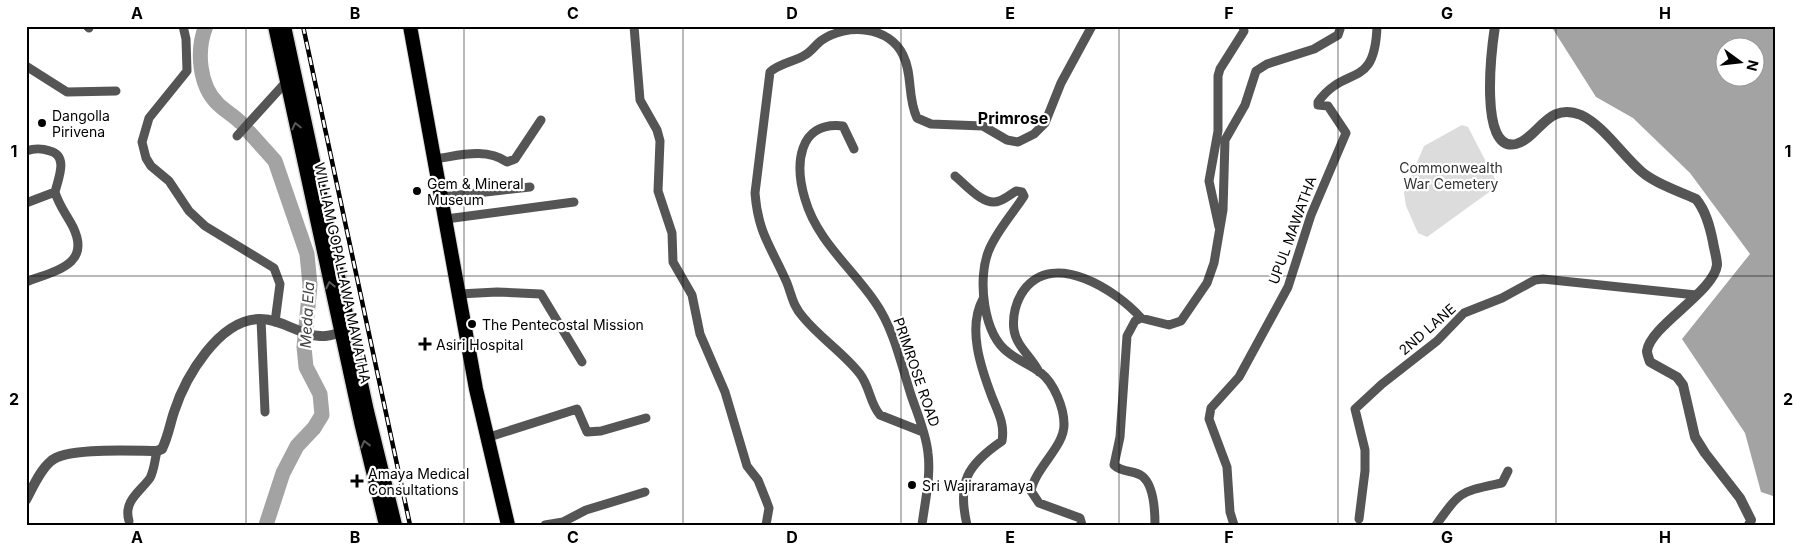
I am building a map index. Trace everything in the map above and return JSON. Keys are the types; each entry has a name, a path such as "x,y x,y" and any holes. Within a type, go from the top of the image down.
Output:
{"highway":[{"path":"410,26 486,438 508,525"}],"main road":[{"name":"WILLIAM GOPALLAWA MAWATHA","path":"274,26 345,331 396,525"},
{"name":"WILLIAM GOPALLAWA MAWATHA","path":"285,26 385,525"}],"street":[{"path":"183,26 186,39 187,71 149,118 142,142 146,158 151,166 169,181 189,211 205,226 274,268 280,284 275,322"},
{"path":"634,26 640,100 657,130 660,141 658,191 672,233 673,262 692,294 700,334 725,392 747,466 758,480 766,500 768,508 766,525"},
{"path":"923,432 880,415 875,410 870,389 859,373 803,318 792,303 788,284 763,235 757,212 755,193 770,72 776,67 805,56 822,40 832,35 857,29 876,31 890,38 903,54 908,71 911,105 917,118 931,124 983,126 1007,140 1018,142 1034,134 1045,123 1061,83 1092,26"},
{"path":"1039,372 1033,360 1020,346 1014,330 1017,302 1032,279 1053,272 1075,275 1108,291 1141,318 1169,325 1181,321 1207,283 1214,262 1223,210 1225,140 1246,105 1256,71 1267,64 1314,49 1338,35 1341,26"},
{"name":"UPUL MAWATHA","path":"1234,525 1230,512 1227,467 1209,419 1211,408 1239,377 1288,287 1311,215 1346,133 1328,106 1318,105 1318,102 1325,92 1367,68 1373,59 1377,26"},
{"path":"1495,26 1490,113 1496,135 1504,142 1514,144 1521,142 1550,116 1572,112 1583,116 1594,124 1643,173 1696,199 1701,206 1711,231 1717,264 1712,278 1667,323 1650,344 1647,352 1650,362 1677,378 1683,385 1695,437 1704,454 1740,498 1751,520 1750,525"},
{"path":"1220,230 1209,181 1218,131 1218,76 1220,69 1246,28"},
{"path":"26,66 67,92 116,91"},
{"path":"237,136 286,82"},
{"path":"434,159 484,153 496,154 507,162 515,159 541,120"},
{"name":"PRIMROSE ROAD","path":"854,149 843,126 832,125 809,135 801,147 805,200 826,242 876,303 888,326 928,451 929,473 922,525"},
{"path":"26,151 40,148 56,152 60,158 61,166 55,192 60,208 73,228 78,243 78,251 71,263 26,282"},
{"path":"955,176 982,198 991,202 998,202 1016,191 1022,192 1024,196 989,250 983,275 983,299 990,324 1001,346 1007,353 1045,376 1059,400 1064,424 1062,435 1033,482 1031,492 1039,503 1080,518 1082,525"},
{"path":"442,197 530,187"},
{"path":"26,203 55,192"},
{"path":"446,219 574,202"},
{"name":"2ND LANE","path":"1359,518 1365,472 1365,450 1355,409 1382,384 1437,341 1464,313 1543,279 1696,295"},
{"path":"459,294 497,292 541,294 582,362"},
{"path":"967,525 964,496 968,473 979,456 1002,441 1004,428 982,370 976,328 978,307 983,299"},
{"path":"1141,318 1135,321 1127,336 1120,437 1114,465 1120,470 1142,476 1150,486 1155,525"},
{"path":"261,319 265,412"},
{"path":"26,500 50,461 58,456 74,452 157,451 162,449 174,411 197,363 218,338 236,326 249,320 261,319 320,336 345,331"},
{"path":"486,438 577,409 587,432 600,431 646,418"},
{"path":"129,521 127,516 131,498 151,476 157,451"},
{"path":"1436,525 1454,500 1465,491 1502,483 1508,471"},
{"path":"544,525 563,522 586,510 645,492"}],"green space":[{"name":"Commonwealth War Cemetery","path":"1462,125 1468,127 1495,179 1492,190 1427,237 1418,233 1406,206 1404,193 1424,146"}],"shaded area":[{"path":"1551,26 1776,26 1776,497 1761,492 1745,433 1682,339 1750,254 1690,173 1633,118 1596,97"}],"waterway":[{"name":"Meda Ela","path":"206,26 200,56 203,78 207,88 218,104 240,122"},
{"name":"Meda Ela","path":"249,132 275,161 307,254 310,285 304,347 306,367 320,394 322,415 314,428 297,446 283,473 266,525"}],"railway":[{"path":"303,26 410,525"}],"place":[{"name":"Dangolla Pirivena","path":"42,123"},
{"name":"Gem & Mineral Museum","path":"417,191"},
{"name":"The Pentecostal Mission","path":"472,324"},
{"name":"Asiri Hospital","path":"425,344"},
{"name":"Amaya Medical Consultations","path":"357,481"},
{"name":"Sri Wajiraramaya","path":"912,485"}],"district":[{"name":"Primrose","path":"1013,118"}]}
